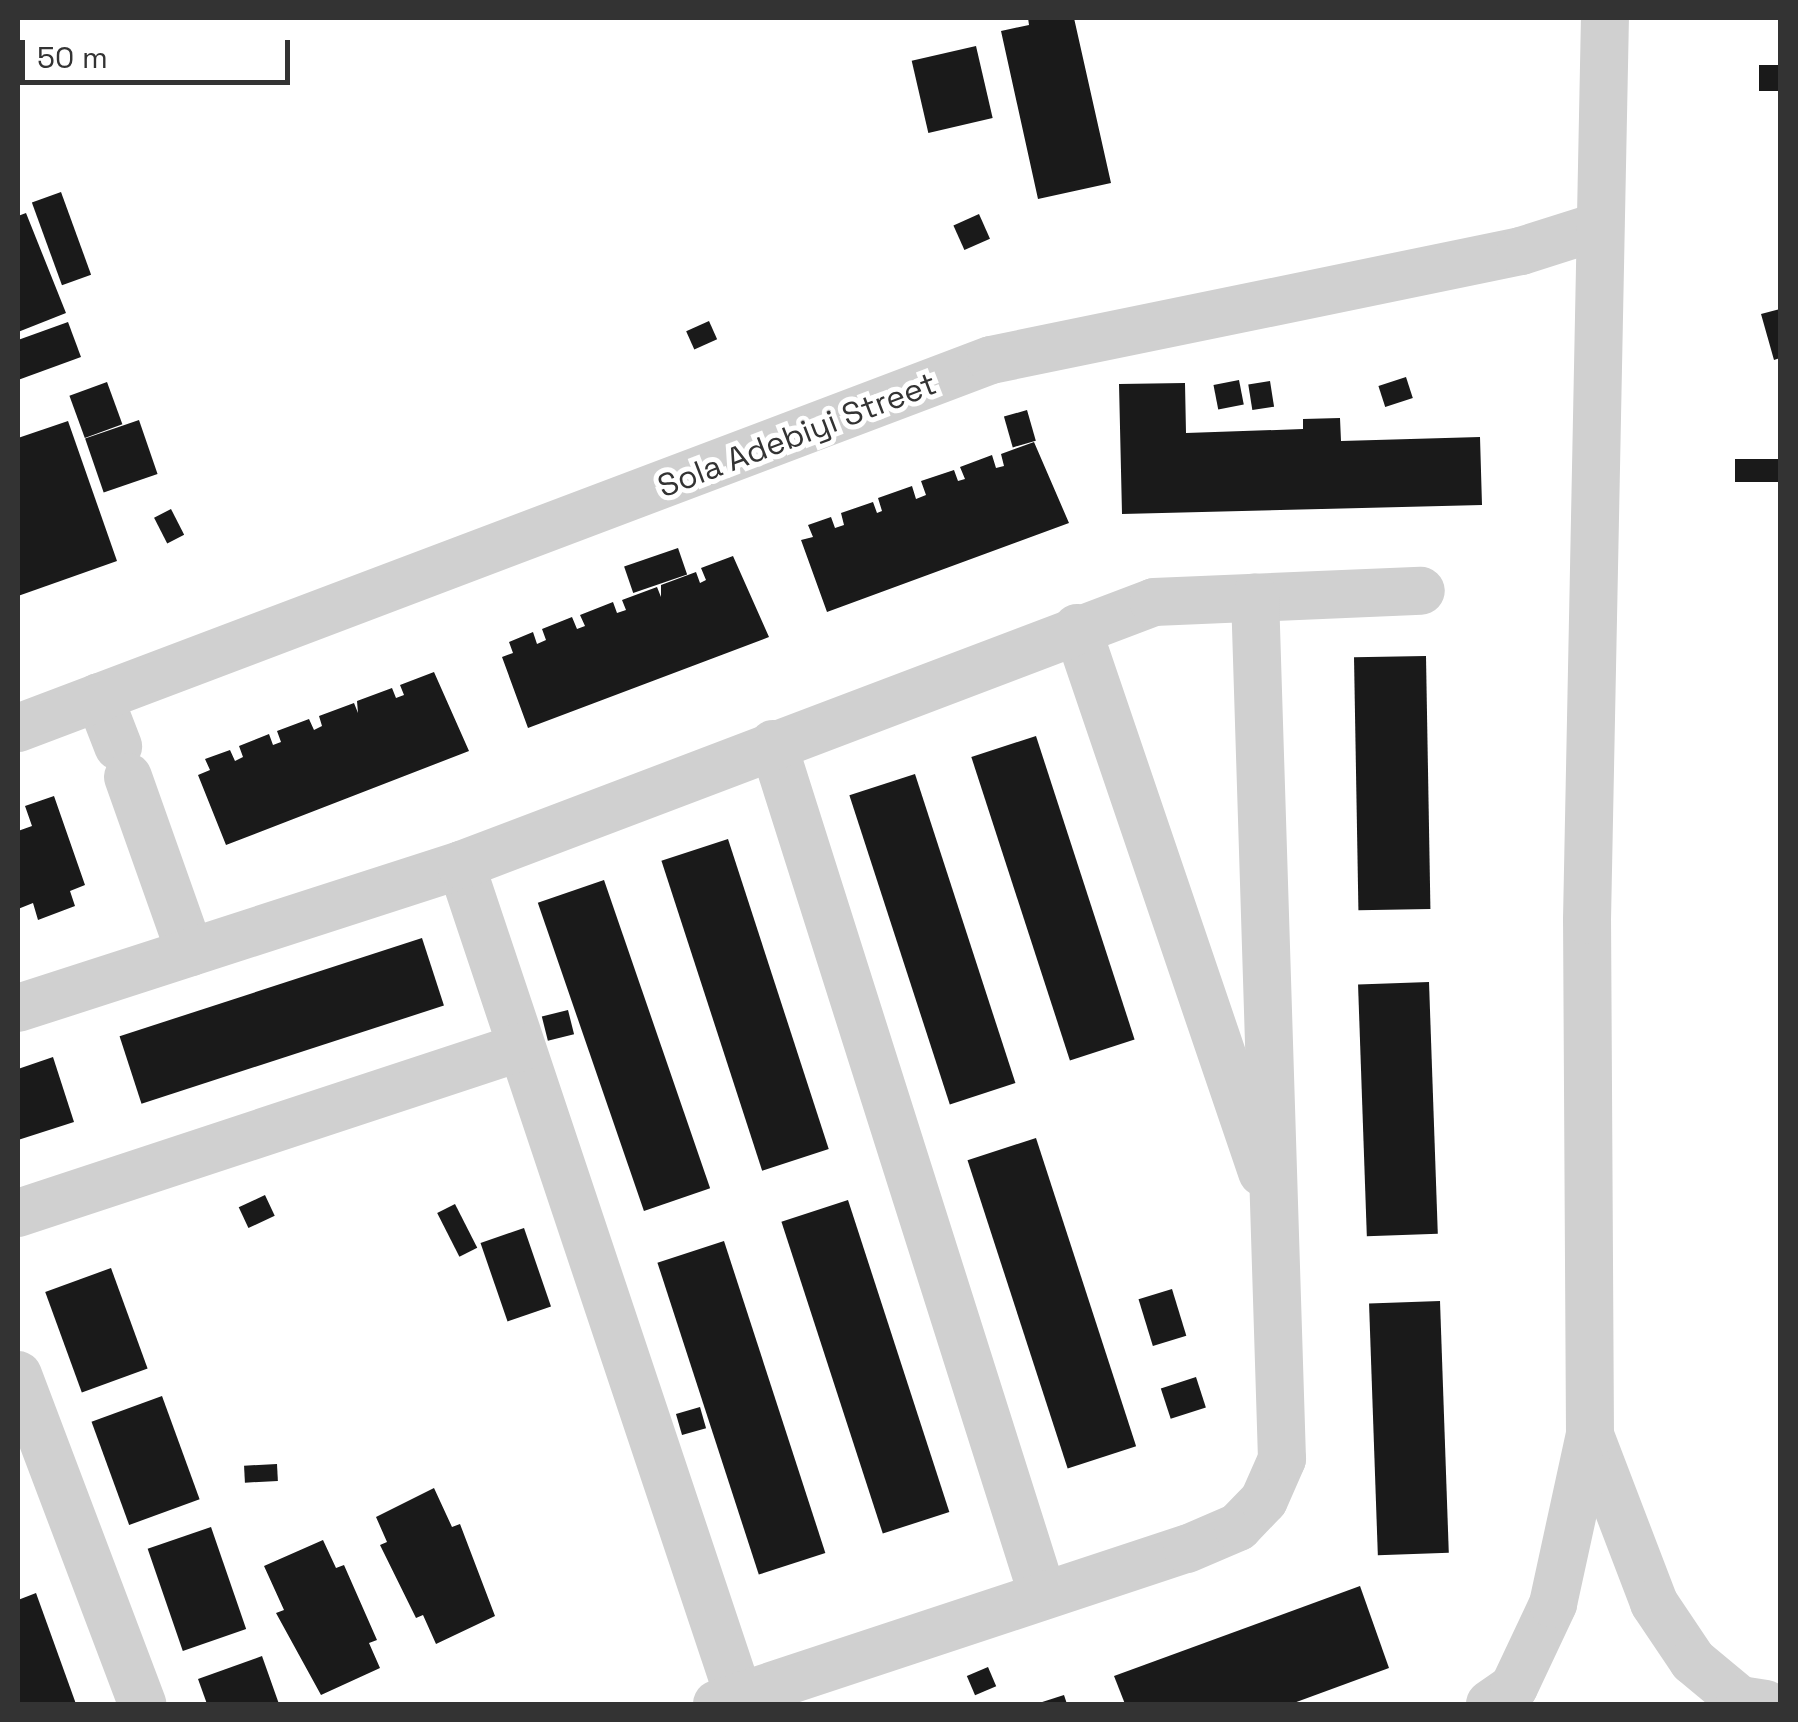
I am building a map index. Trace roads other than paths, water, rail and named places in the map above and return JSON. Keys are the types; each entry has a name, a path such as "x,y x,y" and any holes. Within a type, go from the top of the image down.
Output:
{"street":[{"path":"1490,1704 1514,1688 1553,1604 1590,1436 1587,920 1605,18"},
{"name":"Sola Adebiyi Street","path":"18,728 991,360 1521,251 1600,226"},
{"path":"18,1008 461,865 1077,628 1154,602 1422,591"},
{"path":"461,865 728,1701 1042,1593 1187,1550 1238,1527 1264,1500 1282,1459 1280,1222 1256,597"},
{"path":"1077,628 1280,1222"},
{"path":"100,698 190,952"},
{"path":"773,744 1042,1593"},
{"path":"18,1213 521,1047"},
{"path":"18,1376 142,1704"},
{"path":"1590,1436 1654,1603 1693,1661 1740,1700 1766,1704"}]}
